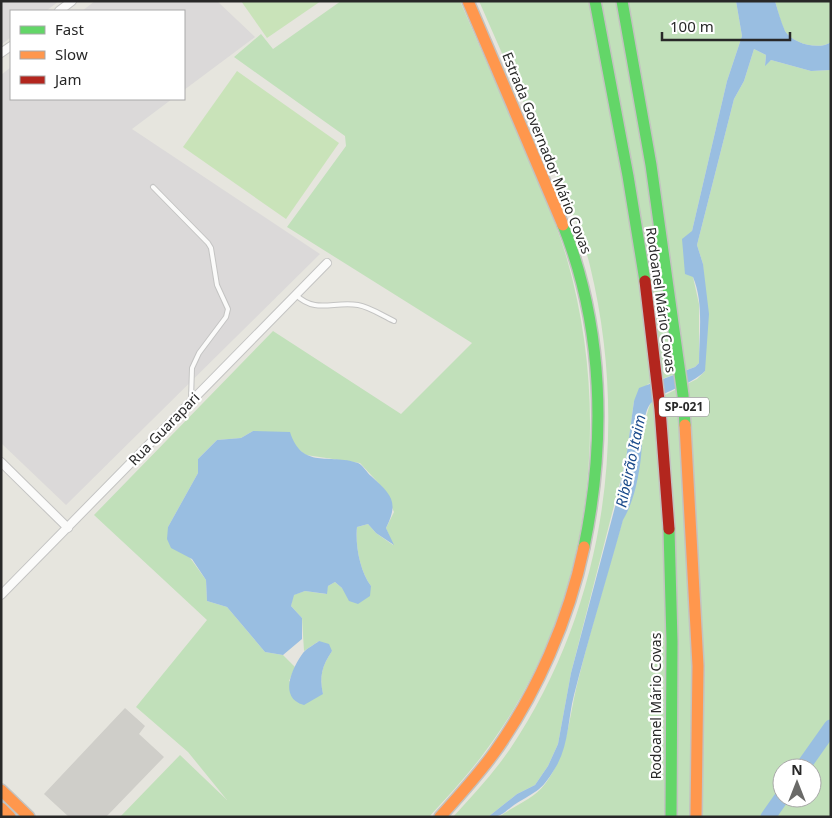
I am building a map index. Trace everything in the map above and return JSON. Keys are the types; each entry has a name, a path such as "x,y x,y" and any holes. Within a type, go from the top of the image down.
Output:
{"highway":[{"name":"Estrada Governador Mário Covas","path":"440,817 477,776 501,742 531,694 557,639 585,550 593,508 598,452 597,361 572,251 468,1"},
{"name":"Rodoanel Mário Covas","path":"596,1 639,244 654,353 668,511 671,817"},
{"name":"Rodoanel Mário Covas","path":"622,1 654,184 683,395 698,666 696,817"},
{"path":"1,790 29,817"},
{"path":"1,808 10,817"}],"street":[{"path":"60,10 72,1"},
{"name":"Rua Guarapari","path":"1,595 327,263"},
{"path":"1,462 68,528"}],"lane":[{"path":"153,187 208,243 211,248 217,285 228,309 226,317 199,353 192,368 191,402"},
{"path":"296,295 306,304 312,306 361,305 394,321"}],"shaded area":[{"path":"1,1 59,1 47,10 10,10 10,38 1,45"},
{"path":"95,1 217,1 255,37 185,89 185,10 83,10"},
{"path":"10,68 10,100 171,100 132,129 320,254 66,505 1,443 1,75"}],"green space":[{"path":"241,1 321,1 267,38"},
{"path":"341,1 460,1 551,214 567,259 581,321 589,385 590,450 583,514 570,577 550,637 522,695 487,749 429,817 120,817 180,755 227,800 188,752 136,707 207,620 94,515 273,331 401,414 472,343 287,227 346,146 345,136 234,57 261,34 273,49","holes":["253,431 294,446 306,455 360,463 384,489 394,512 386,528 393,545 376,533 368,524 357,527 359,558 371,586 342,588 335,582 328,586 326,594 305,591 293,595 291,606 302,618 304,651 319,641 332,651 322,671 323,694 289,681 295,667 283,655 265,652 227,607 207,601 206,580 168,527 198,473 198,459 217,440 241,438"]},
{"path":"479,1 736,1 742,36 727,81 692,231 693,277 699,304 699,363 695,367 648,384 634,401 626,459 571,673 558,744 548,766 535,785 517,794 488,817 453,817 490,776 510,749 542,695 568,637 588,578 601,516 607,454 608,391 602,328 590,266 577,224"},
{"path":"775,1 831,1 831,42 826,45 813,46 793,39 783,27"},
{"path":"754,49 766,55 765,65 771,60 811,71 831,70 831,817 499,817 529,798 545,784 553,772 564,746 595,618 623,519 634,491 643,431 651,402 697,379 705,371 703,264 697,245 734,99 744,81"},
{"path":"237,71 339,143 286,219 183,147"}],"water":[{"name":"Ribeirão Itaim","path":"736,1 775,1 785,31 793,39 813,46 826,45 831,42 831,70 811,71 771,60 765,66 766,55 754,49 744,81 734,99 697,245 703,264 709,314 705,371 664,394 648,407 644,422 636,486 623,520 592,629 574,695 561,757 539,789 502,814 488,817 517,794 535,785 548,766 558,744 571,673 626,459 634,401 639,388 695,367 699,363 699,297 693,277 685,274 682,239 692,231 727,81 742,36"},
{"path":"253,431 290,432 295,444 309,456 347,460 362,465 369,475 384,488 393,505 386,528 394,545 376,533 368,524 357,527 359,558 371,586 370,596 358,604 349,601 342,588 335,582 328,586 327,594 305,591 294,595 291,606 302,618 302,639 283,655 265,652 227,607 207,601 206,580 192,559 171,548 167,539 168,527 198,473 198,459 217,440 241,438"},
{"path":"319,641 329,644 332,651 322,671 323,694 304,705 291,696 290,682 295,666 303,653"}],"building":[{"path":"125,708 145,726 139,734 164,757 106,817 69,817 44,794"}],"waterway":[{"path":"809,758 831,727"},
{"path":"768,817 774,808"}],"traffic: fast":[{"path":"595,1 628,176 645,281"},
{"path":"622,1 651,165 683,395 685,425"},
{"path":"563,225 577,264 587,304 597,385 598,426 596,466 584,547"},
{"path":"669,529 672,642 671,817"}],"traffic: slow":[{"path":"468,1 563,225"},
{"path":"685,425 698,666 696,817"},
{"path":"440,817 488,761 524,706 550,654 560,628 570,601 584,547"},
{"path":"1,790 29,817"},
{"path":"1,808 10,817"}],"traffic: jam":[{"path":"645,281 660,409 669,529"}]}
